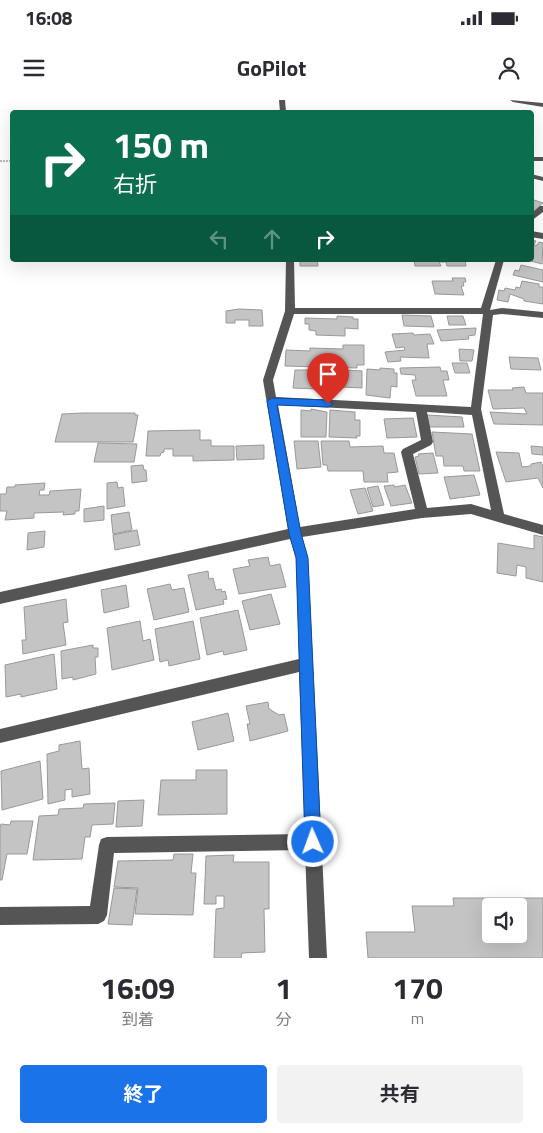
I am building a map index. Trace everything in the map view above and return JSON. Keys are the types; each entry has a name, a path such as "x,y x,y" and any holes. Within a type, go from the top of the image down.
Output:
{"street":[{"path":"513,100 543,105"},
{"path":"290,262 290,311 268,380 295,533 302,558 318,958"},
{"path":"499,262 486,312 476,411 499,517"},
{"path":"290,311 502,311 543,315"},
{"path":"272,401 476,411"},
{"path":"422,408 428,442 407,452 422,513"},
{"path":"0,598 295,533 422,513 472,509 543,530"},
{"path":"0,736 306,664"},
{"path":"0,916 98,915 107,845 313,842"}],"building":[{"path":"534,200 543,203 534,211"},
{"path":"539,242 543,243 542,264 534,262 534,245 536,246"},
{"path":"300,262 317,262 318,266 300,266"},
{"path":"414,262 439,262 441,266 415,266"},
{"path":"446,262 465,262 466,266 447,266"},
{"path":"521,265 543,270 543,282 513,275 515,270 519,271"},
{"path":"452,278 465,278 464,286 461,286 464,295 435,294 432,281 453,281"},
{"path":"522,281 539,284 539,287 543,287 543,304 524,301 524,299 510,294 508,302 497,300 499,290 504,291 505,288 515,290 516,287 520,288"},
{"path":"239,309 262,310 263,326 249,326 249,320 235,320 235,323 226,323 226,311"},
{"path":"402,315 431,316 434,327 404,326"},
{"path":"337,316 358,319 358,329 345,328 345,336 316,335 316,331 309,330 309,324 305,324 305,318 337,319"},
{"path":"447,316 463,316 466,325 449,325"},
{"path":"476,328 475,335 468,336 469,339 441,341 437,330"},
{"path":"413,333 414,335 430,334 434,344 427,344 429,358 400,357 401,361 388,362 385,352 405,350 404,347 396,348 392,334"},
{"path":"343,345 364,345 364,365 357,365 357,368 285,366 286,350 310,351 310,348 343,349"},
{"path":"459,349 474,350 472,361 460,361"},
{"path":"509,357 538,358 541,370 511,369"},
{"path":"452,363 467,363 470,373 455,373"},
{"path":"440,367 441,371 447,371 449,380 443,380 447,396 416,396 412,380 416,380 415,375 401,374 400,368"},
{"path":"380,368 394,369 394,373 397,373 397,387 391,386 390,398 366,395 367,369 380,370"},
{"path":"328,369 362,371 362,388 341,387 341,383 327,382"},
{"path":"295,370 318,370 321,372 320,376 324,376 322,387 319,386 318,389 293,388"},
{"path":"524,387 526,393 543,393 543,425 494,424 490,412 527,414 524,408 493,409 488,390 513,390 512,388"},
{"path":"311,409 327,412 326,437 301,437 301,410 311,411"},
{"path":"330,410 355,412 355,420 360,420 360,436 356,436 357,438 329,437"},
{"path":"135,413 135,415 138,415 133,442 55,442 62,414"},
{"path":"427,415 462,417 464,427 429,427"},
{"path":"413,418 417,437 387,438 384,419"},
{"path":"200,430 200,440 211,440 211,446 234,446 234,460 193,461 193,456 173,456 173,449 164,449 160,456 146,456 148,431"},
{"path":"432,432 472,434 480,471 464,471 463,466 444,466 443,456 436,456"},
{"path":"294,441 318,441 321,467 297,469"},
{"path":"321,441 349,441 350,447 383,446 384,453 394,453 398,472 387,473 388,482 364,482 363,471 328,471 327,465 323,465"},
{"path":"98,443 137,444 134,462 94,462"},
{"path":"264,445 264,459 237,460 236,446"},
{"path":"531,446 543,447 543,455 532,454"},
{"path":"496,452 519,453 522,467 541,462 543,466 543,488 538,478 506,482"},
{"path":"433,453 438,473 419,474 415,457 419,456 418,454"},
{"path":"143,465 144,470 146,470 147,481 132,483 131,466"},
{"path":"474,475 480,495 450,499 444,477"},
{"path":"117,482 118,488 123,487 125,506 107,509 107,483"},
{"path":"45,483 44,490 40,490 39,495 49,495 50,491 81,489 79,511 75,511 75,514 63,515 64,512 34,513 34,518 5,520 7,511 0,511 0,494 6,494 7,487"},
{"path":"394,485 395,487 405,485 412,503 391,506 384,486"},
{"path":"378,486 384,505 373,507 367,488"},
{"path":"365,488 373,511 358,514 350,490"},
{"path":"104,506 104,520 84,522 84,509"},
{"path":"129,512 132,530 113,534 111,515"},
{"path":"137,530 140,545 115,550 113,535"},
{"path":"45,531 44,547 27,550 28,533"},
{"path":"534,535 543,537 543,582 526,578 526,567 517,565 516,576 497,573 498,543 534,549"},
{"path":"268,557 270,566 280,564 286,587 239,594 233,569 250,566 248,560"},
{"path":"208,571 209,579 213,578 216,590 221,589 222,592 225,591 227,599 223,600 224,604 196,610 188,575"},
{"path":"170,584 172,590 184,588 189,612 154,620 147,589"},
{"path":"126,585 129,607 104,613 101,590"},
{"path":"271,594 280,624 250,630 242,601"},
{"path":"66,599 68,622 63,623 66,645 23,654 22,640 26,640 24,607"},
{"path":"238,610 247,650 224,655 223,651 207,655 200,618"},
{"path":"140,621 143,641 150,639 154,660 112,670 107,628"},
{"path":"193,621 200,659 169,666 168,660 160,662 155,629"},
{"path":"93,645 93,648 98,648 98,657 95,657 96,674 73,680 73,677 62,679 61,651"},
{"path":"54,654 57,689 21,697 21,694 6,697 5,665"},
{"path":"268,702 269,709 279,715 284,714 288,731 250,741 247,724 250,724 246,706"},
{"path":"228,713 234,741 198,750 192,722"},
{"path":"80,741 82,769 89,768 90,794 72,797 72,789 65,790 65,800 48,804 47,754 59,751 59,745"},
{"path":"40,761 43,799 2,810 1,771"},
{"path":"196,770 227,770 227,814 158,815 161,780 196,780"},
{"path":"144,800 142,826 116,827 118,801"},
{"path":"115,803 113,824 92,825 90,837 85,837 82,859 33,860 39,816 58,815 59,809 83,808 84,804"},
{"path":"11,821 33,821 27,854 7,854 2,880 0,880 0,828 1,824 10,825"},
{"path":"174,854 193,854 191,873 196,873 193,915 135,914 138,888 114,887 118,861 173,860"},
{"path":"234,855 233,862 269,862 269,909 264,909 265,952 242,953 241,958 214,958 216,909 224,908 224,896 216,896 216,904 204,904 206,856"},
{"path":"114,888 137,889 132,925 108,924"},
{"path":"453,898 482,898 482,943 527,943 527,898 543,898 543,958 368,958 366,932 415,932 412,906 454,906"}],"route":[{"path":"313,842 302,558 295,533 272,401 328,404"}]}
